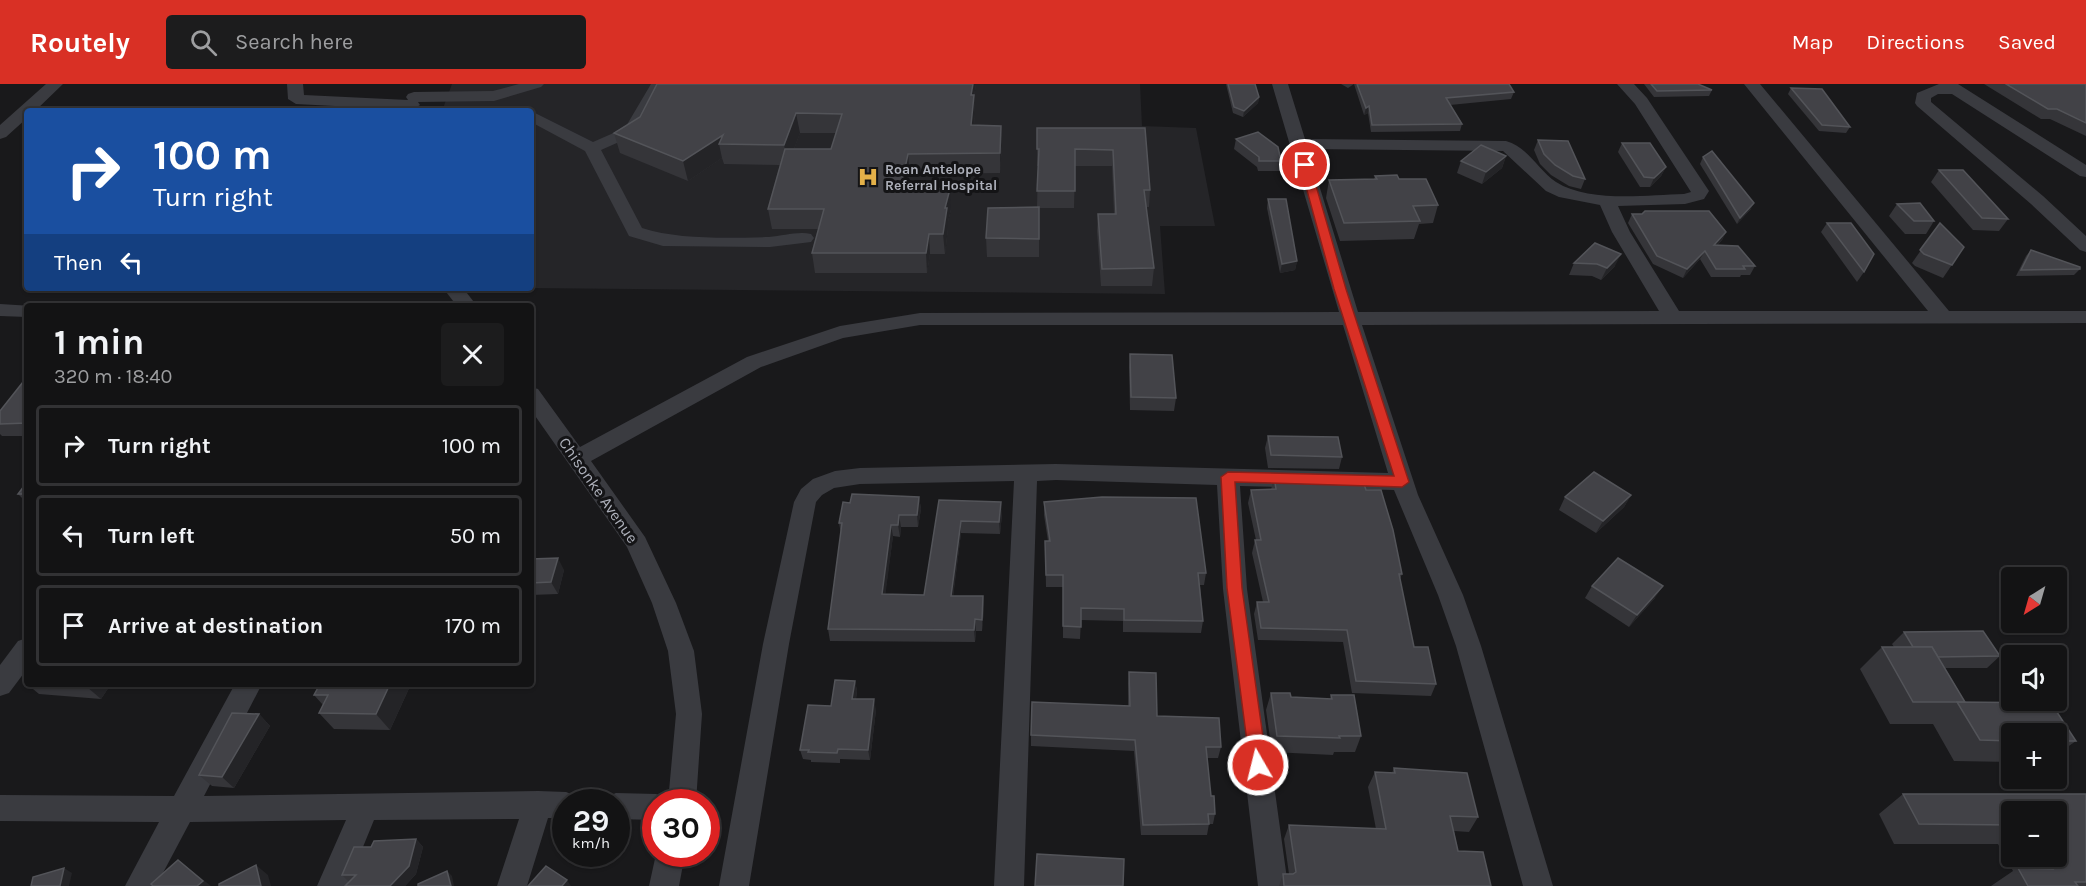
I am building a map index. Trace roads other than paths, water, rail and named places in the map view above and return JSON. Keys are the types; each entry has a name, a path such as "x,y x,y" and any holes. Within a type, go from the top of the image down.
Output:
{"street":[{"path":"29,108 55,84"},
{"path":"295,84 296,99 494,96 536,84"},
{"path":"592,148 631,131 659,84"},
{"path":"1280,84 1349,317 1402,482 1456,610 1483,688 1510,794 1538,886"},
{"path":"1299,144 1506,146 1514,150 1545,182 1560,192 1580,199 1685,199 1698,195 1700,191 1641,101 1625,84"},
{"path":"1752,84 1944,318"},
{"path":"2086,172 1950,86 1923,96 1923,103 2037,200 2086,246"},
{"path":"494,96 516,108"},
{"path":"0,134 24,112"},
{"path":"534,118 592,148 635,232 663,241 770,242 806,238"},
{"path":"1606,199 1621,232 1673,318"},
{"path":"0,310 24,310"},
{"path":"578,458 754,362 840,332 920,319 2086,317"},
{"name":"Chisonke Avenue","path":"534,398 637,543 664,603 681,651 689,714 683,789"},
{"path":"734,886 776,644 805,502 810,491 829,481 860,476 1026,472 1402,482"},
{"path":"1009,886 1026,472"},
{"path":"1228,477 1235,588 1273,886"},
{"path":"0,685 24,653"},
{"path":"140,886 247,687"},
{"path":"0,808 181,809 552,805 512,886"},
{"path":"332,886 366,806"},
{"path":"664,886 668,867"}],"place":[{"name":"Roan Antelope Referral Hospital","path":"868,177"}]}
